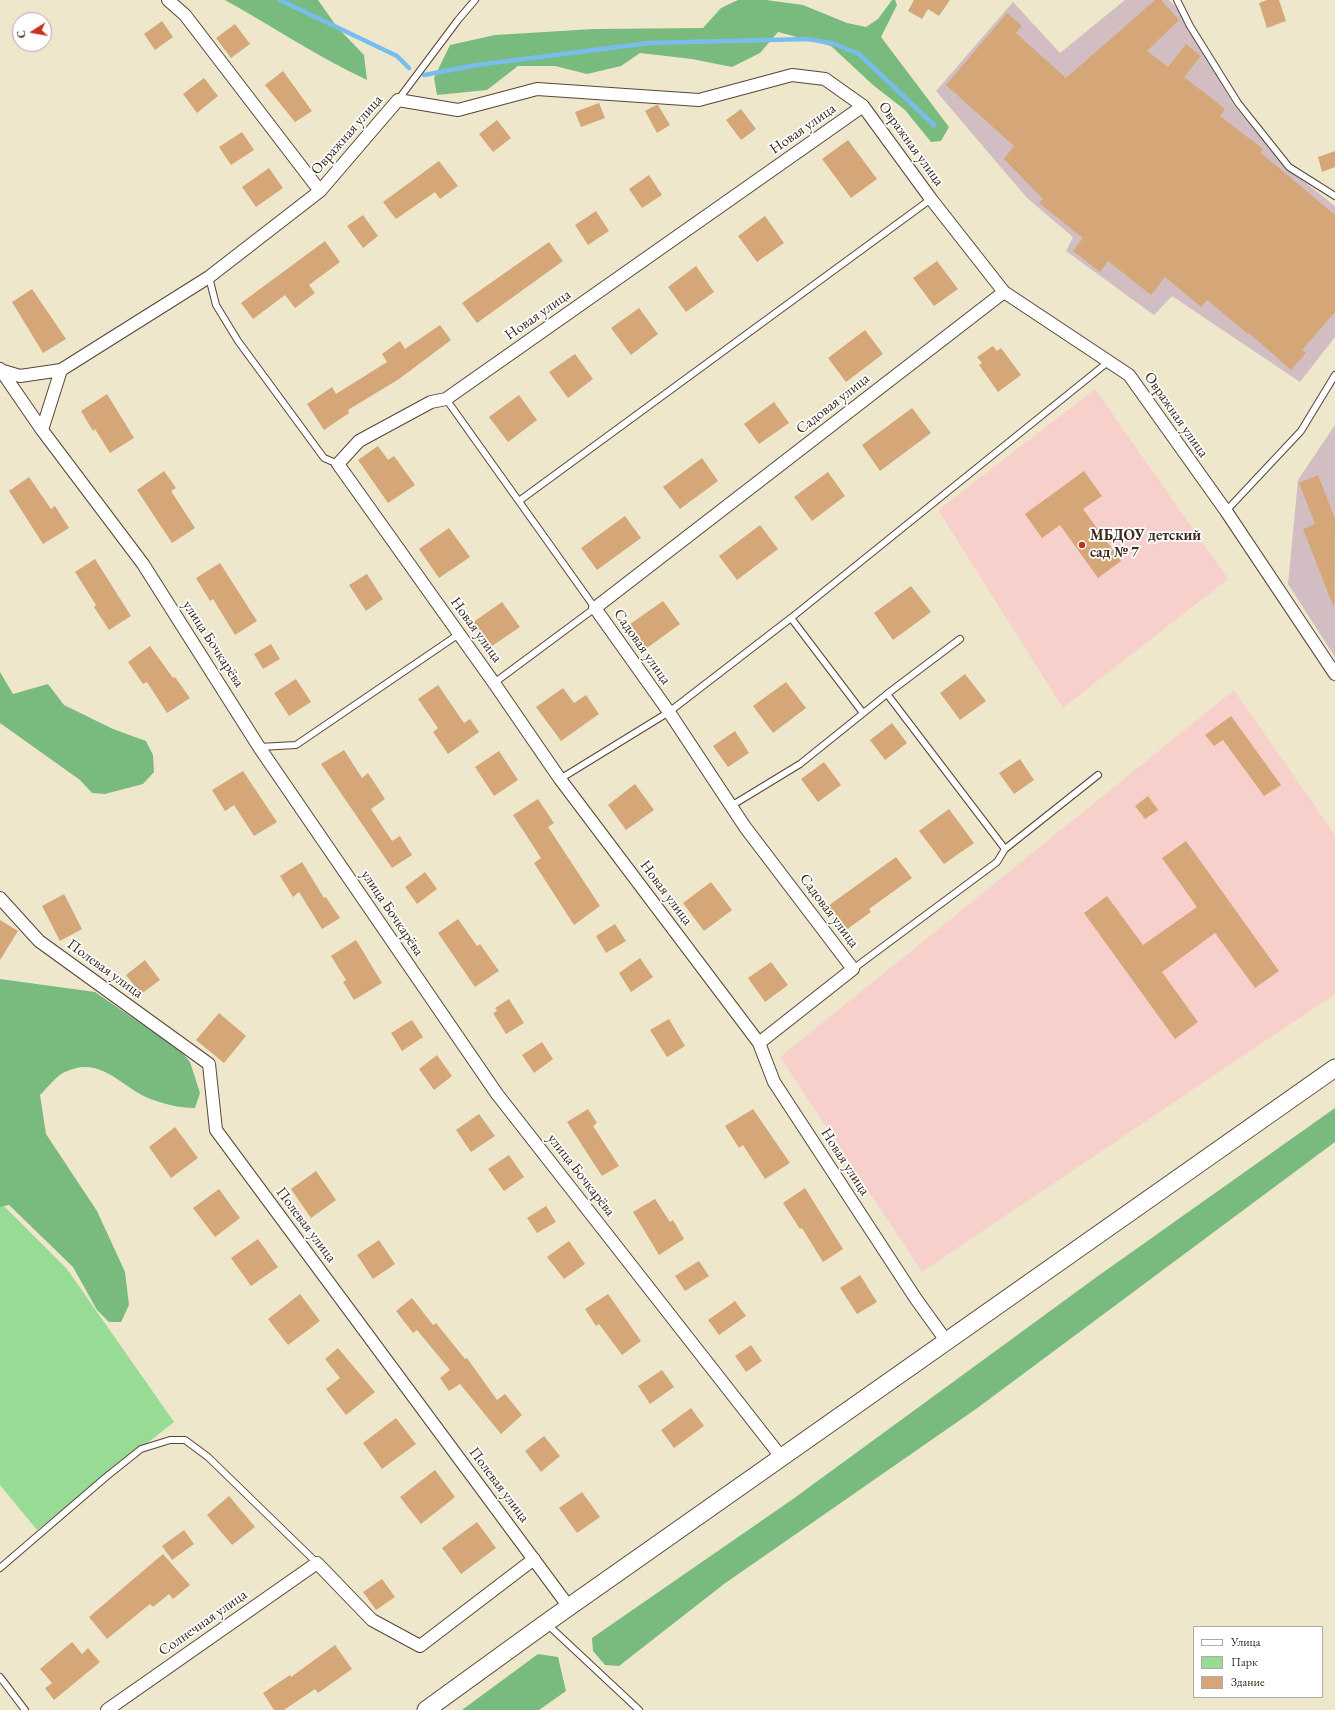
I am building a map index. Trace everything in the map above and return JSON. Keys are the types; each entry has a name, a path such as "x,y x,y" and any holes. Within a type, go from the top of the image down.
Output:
{"main road":[{"path":"426,1710 546,1623 1335,1068"}],"street":[{"name":"Овражная улица","path":"168,0 184,15 320,191 398,100 458,110 537,89 699,100 792,75 825,79 863,106 931,199 1004,292 1129,375 1226,512 1335,674"},
{"name":"Новая улица","path":"863,106 446,399 431,402 359,440 338,464 494,683 560,779 759,1043 774,1082 916,1299 947,1342"},
{"path":"0,370 20,376 61,370 209,277 320,191"},
{"name":"Садовая улица","path":"759,1043 853,969 750,833 669,712 595,608 1004,292"},
{"name":"улица Бочкарёва","path":"0,370 42,430 143,564 259,747 497,1094 782,1458"},
{"path":"42,430 61,370"},
{"name":"Полевая улица","path":"0,898 39,941 209,1064 216,1130 569,1607"},
{"path":"317,1563 372,1620 420,1646 534,1559"},
{"name":"Солнечная улица","path":"107,1710 317,1563"}],"lane":[{"path":"398,100 458,20 475,0"},
{"path":"1177,0 1190,26 1226,85 1289,167 1335,196"},
{"path":"519,501 931,199"},
{"path":"209,277 216,304 238,341 324,458 338,464"},
{"path":"560,779 669,712 791,618 1108,362"},
{"path":"1226,512 1301,431 1335,375"},
{"path":"446,399 595,608 494,683"},
{"path":"791,618 863,713"},
{"path":"259,747 296,745 459,634"},
{"path":"731,806 800,764 887,694 960,639"},
{"path":"887,694 1005,849"},
{"path":"853,969 997,862 1005,849 1098,775"},
{"path":"0,1568 141,1449 170,1440 185,1440 208,1457 317,1563"},
{"path":"546,1623 639,1710"},
{"path":"0,1677 25,1710"}],"shaded area":[{"path":"1125,0 1169,0 1178,9 1235,107 1287,168 1335,206 1335,337 1300,382 1172,296 1154,315 1066,251 1073,237 1027,198 936,91 1013,2 1060,53"},
{"name":"МБДОУ детский сад № 7","path":"1095,389 1228,579 1063,708 938,510"},
{"path":"1335,425 1335,657 1288,584 1298,480"},
{"path":"1234,690 1335,835 1335,994 922,1272 780,1057"}],"green space":[{"path":"225,0 318,0 337,27 364,55 367,80 313,51"},
{"path":"738,0 766,0 803,5 847,23 866,27 878,19 892,0 895,0 897,5 881,37 949,127 941,141 931,142 905,110 873,85 831,46 778,32 760,53 732,67 692,59 640,53 621,66 587,74 555,66 518,66 487,90 437,95 434,78 450,45 495,35 594,29 703,28 721,8"},
{"path":"0,672 13,694 48,684 64,705 113,729 146,741 153,755 154,772 143,784 105,794 92,793 80,780 0,723"},
{"path":"0,979 95,992 180,1050 190,1062 200,1093 195,1108 171,1105 148,1098 109,1074 99,1069 89,1067 77,1068 65,1072 55,1079 40,1095 46,1134 97,1211 125,1272 129,1305 121,1322 109,1322 97,1310 73,1267 9,1205 0,1207"},
{"path":"1335,1108 1335,1142 976,1409 724,1584 619,1666 605,1665 593,1651 592,1638 793,1499 1098,1276"},
{"path":"0,1202 67,1269 174,1422 37,1530 0,1485"},
{"path":"538,1654 558,1657 566,1691 539,1710 462,1710"}],"building":[{"path":"914,0 950,0 939,16 928,9 922,19 908,11"},
{"path":"1155,0 1161,0 1179,20 1147,51 1168,67 1186,44 1201,56 1184,77 1225,109 1220,116 1263,149 1261,153 1335,215 1335,312 1302,350 1306,353 1291,370 1249,333 1248,334 1207,300 1201,307 1165,277 1151,295 1108,261 1100,272 1073,251 1083,238 1039,203 1043,199 1004,159 1014,146 946,85 1007,13 1022,26 1016,33 1066,78"},
{"path":"1267,0 1279,0 1286,21 1267,28 1259,3"},
{"path":"162,21 173,37 155,50 144,34"},
{"path":"235,24 250,44 231,58 216,38"},
{"path":"283,71 312,111 295,122 265,85"},
{"path":"204,78 218,96 197,113 183,94"},
{"path":"599,103 605,118 581,127 575,112"},
{"path":"658,105 670,125 657,133 645,111"},
{"path":"741,109 756,129 741,140 726,120"},
{"path":"497,120 511,138 493,152 479,134"},
{"path":"242,132 254,150 231,165 219,147"},
{"path":"848,140 877,179 851,198 822,159"},
{"path":"1335,151 1335,167 1322,172 1318,157"},
{"path":"439,161 458,186 440,199 435,192 396,219 383,202"},
{"path":"269,168 283,188 256,207 242,187"},
{"path":"649,175 662,195 642,208 629,189"},
{"path":"596,211 609,231 588,245 575,225"},
{"path":"363,215 378,236 363,248 347,226"},
{"path":"765,216 784,243 757,262 738,236"},
{"path":"325,241 340,262 309,285 315,293 295,308 285,295 253,319 241,303"},
{"path":"549,242 563,261 477,323 462,303"},
{"path":"937,261 958,289 934,306 913,278"},
{"path":"696,266 714,292 686,312 668,287"},
{"path":"32,289 66,339 43,353 12,302"},
{"path":"639,308 658,334 631,355 611,328"},
{"path":"440,325 451,340 399,379 348,410 349,413 324,430 307,404 332,387 336,394 387,362 382,354 400,341 405,349"},
{"path":"865,330 883,354 846,382 828,358"},
{"path":"993,346 997,351 1001,348 1021,375 998,392 979,365 982,363 977,357"},
{"path":"575,354 593,379 568,398 549,372"},
{"path":"107,394 134,438 110,453 95,429 93,431 81,411"},
{"path":"519,395 537,420 508,442 489,417"},
{"path":"774,402 789,423 759,444 744,424"},
{"path":"912,408 931,433 880,471 862,445"},
{"path":"378,446 388,460 394,456 415,485 388,503 358,460"},
{"path":"702,458 718,481 680,509 663,487"},
{"path":"164,471 176,488 171,491 195,528 172,543 137,490"},
{"path":"1084,471 1102,496 1083,509 1121,561 1098,578 1060,525 1042,538 1025,514"},
{"path":"828,472 845,496 812,521 794,497"},
{"path":"1318,475 1335,519 1334,608 1303,529 1315,524 1299,483"},
{"path":"29,477 51,509 55,506 69,528 43,544 9,491"},
{"path":"625,516 641,538 597,570 581,548"},
{"path":"760,525 778,549 737,580 719,556"},
{"path":"449,528 470,557 439,578 419,549"},
{"path":"95,559 131,616 109,630 94,607 96,605 75,572"},
{"path":"220,563 257,621 235,635 213,599 210,601 196,578"},
{"path":"367,574 383,599 366,611 349,585"},
{"path":"911,586 931,612 893,640 874,613"},
{"path":"663,601 680,624 640,653 623,629"},
{"path":"502,602 520,627 489,648 472,623"},
{"path":"271,644 280,659 263,669 254,654"},
{"path":"150,646 173,678 175,677 190,698 167,713 147,682 143,684 128,662"},
{"path":"965,674 986,701 960,720 940,693"},
{"path":"296,679 311,702 289,716 274,693"},
{"path":"786,682 806,708 773,733 753,706"},
{"path":"438,685 464,723 470,719 479,732 448,754 433,732 438,728 418,699"},
{"path":"563,688 574,703 586,695 599,714 561,741 536,707"},
{"path":"1231,716 1281,785 1264,796 1223,740 1214,746 1205,735"},
{"path":"892,723 907,743 885,760 870,740"},
{"path":"735,731 749,753 728,767 713,746"},
{"path":"344,750 362,778 368,773 385,799 371,809 392,841 400,836 412,855 392,868 321,764"},
{"path":"499,751 518,780 494,796 475,767"},
{"path":"1020,759 1034,780 1014,794 999,773"},
{"path":"824,762 841,785 818,802 801,779"},
{"path":"243,771 277,822 254,836 234,805 225,811 212,790"},
{"path":"635,784 654,810 626,830 608,805"},
{"path":"1148,796 1158,810 1145,819 1135,806"},
{"path":"538,799 554,823 548,827 600,906 574,925 534,863 541,858 513,815"},
{"path":"949,809 974,843 944,864 919,831"},
{"path":"1186,841 1279,971 1255,988 1215,933 1162,972 1198,1022 1175,1039 1084,913 1107,896 1143,945 1197,907 1162,858"},
{"path":"896,857 912,878 869,909 871,912 846,930 828,906"},
{"path":"302,862 324,898 326,897 340,918 322,929 299,892 293,897 280,876"},
{"path":"425,872 437,889 417,904 405,887"},
{"path":"711,882 732,910 704,931 683,903"},
{"path":"64,894 82,929 60,941 42,906"},
{"path":"458,919 477,946 480,944 499,971 475,987 438,933"},
{"path":"0,920 18,931 0,960"},
{"path":"615,924 626,941 606,953 596,936"},
{"path":"356,940 382,983 354,1000 343,982 346,980 331,956"},
{"path":"640,958 653,977 631,992 619,973"},
{"path":"145,960 160,980 141,994 126,975"},
{"path":"771,962 788,985 765,1002 748,978"},
{"path":"509,999 524,1023 506,1034 493,1013 497,1011 495,1008"},
{"path":"219,1013 246,1036 224,1063 196,1040"},
{"path":"669,1019 685,1046 667,1057 650,1030"},
{"path":"412,1020 423,1037 402,1051 391,1033"},
{"path":"542,1042 553,1059 534,1073 522,1055"},
{"path":"437,1055 452,1076 434,1090 419,1069"},
{"path":"588,1109 597,1123 593,1126 619,1166 602,1176 567,1122"},
{"path":"753,1109 790,1163 765,1179 743,1145 739,1148 725,1126"},
{"path":"479,1114 495,1136 471,1152 456,1130"},
{"path":"175,1127 198,1158 171,1178 149,1147"},
{"path":"509,1155 524,1177 504,1191 488,1169"},
{"path":"316,1171 336,1200 311,1218 291,1189"},
{"path":"805,1188 843,1249 823,1262 802,1228 800,1229 783,1203"},
{"path":"219,1189 240,1218 215,1237 193,1208"},
{"path":"655,1199 670,1222 673,1220 684,1239 659,1255 633,1212"},
{"path":"546,1206 556,1222 537,1233 527,1218"},
{"path":"258,1239 278,1267 251,1286 231,1258"},
{"path":"379,1240 395,1264 373,1279 357,1255"},
{"path":"569,1241 585,1264 564,1279 547,1257"},
{"path":"699,1261 709,1276 685,1291 675,1276"},
{"path":"860,1275 877,1302 857,1314 840,1288"},
{"path":"300,1294 320,1321 288,1345 268,1319"},
{"path":"608,1294 641,1341 622,1355 599,1324 596,1326 585,1309"},
{"path":"412,1298 433,1325 436,1323 465,1359 467,1358 497,1400 505,1394 522,1415 501,1434 460,1384 449,1391 440,1378 450,1370 417,1330 413,1333 396,1311"},
{"path":"735,1301 746,1316 719,1335 708,1320"},
{"path":"751,1345 762,1361 746,1372 735,1356"},
{"path":"338,1348 375,1392 346,1415 326,1389 340,1378 325,1359"},
{"path":"662,1370 674,1387 650,1404 638,1386"},
{"path":"691,1408 704,1426 674,1448 661,1430"},
{"path":"396,1418 416,1444 382,1469 363,1443"},
{"path":"544,1436 560,1456 541,1472 525,1451"},
{"path":"435,1470 455,1497 421,1524 400,1497"},
{"path":"582,1492 600,1517 577,1533 559,1508"},
{"path":"229,1496 255,1527 232,1545 207,1515"},
{"path":"477,1522 496,1548 461,1574 442,1548"},
{"path":"184,1530 194,1544 172,1560 162,1546"},
{"path":"163,1554 190,1585 173,1599 169,1594 153,1607 150,1604 107,1639 89,1617"},
{"path":"382,1579 395,1597 376,1610 363,1592"},
{"path":"72,1642 82,1654 88,1648 100,1662 54,1700 45,1688 52,1683 40,1669"},
{"path":"335,1645 352,1669 318,1693 315,1689 284,1710 274,1710 263,1693 290,1675 291,1677"}],"waterway":[{"path":"280,0 397,56 409,68"},
{"path":"424,75 477,65 649,43 807,39 832,43 859,54 934,125"}],"place":[{"name":"МБДОУ детский сад № 7","path":"1082,545"}]}
